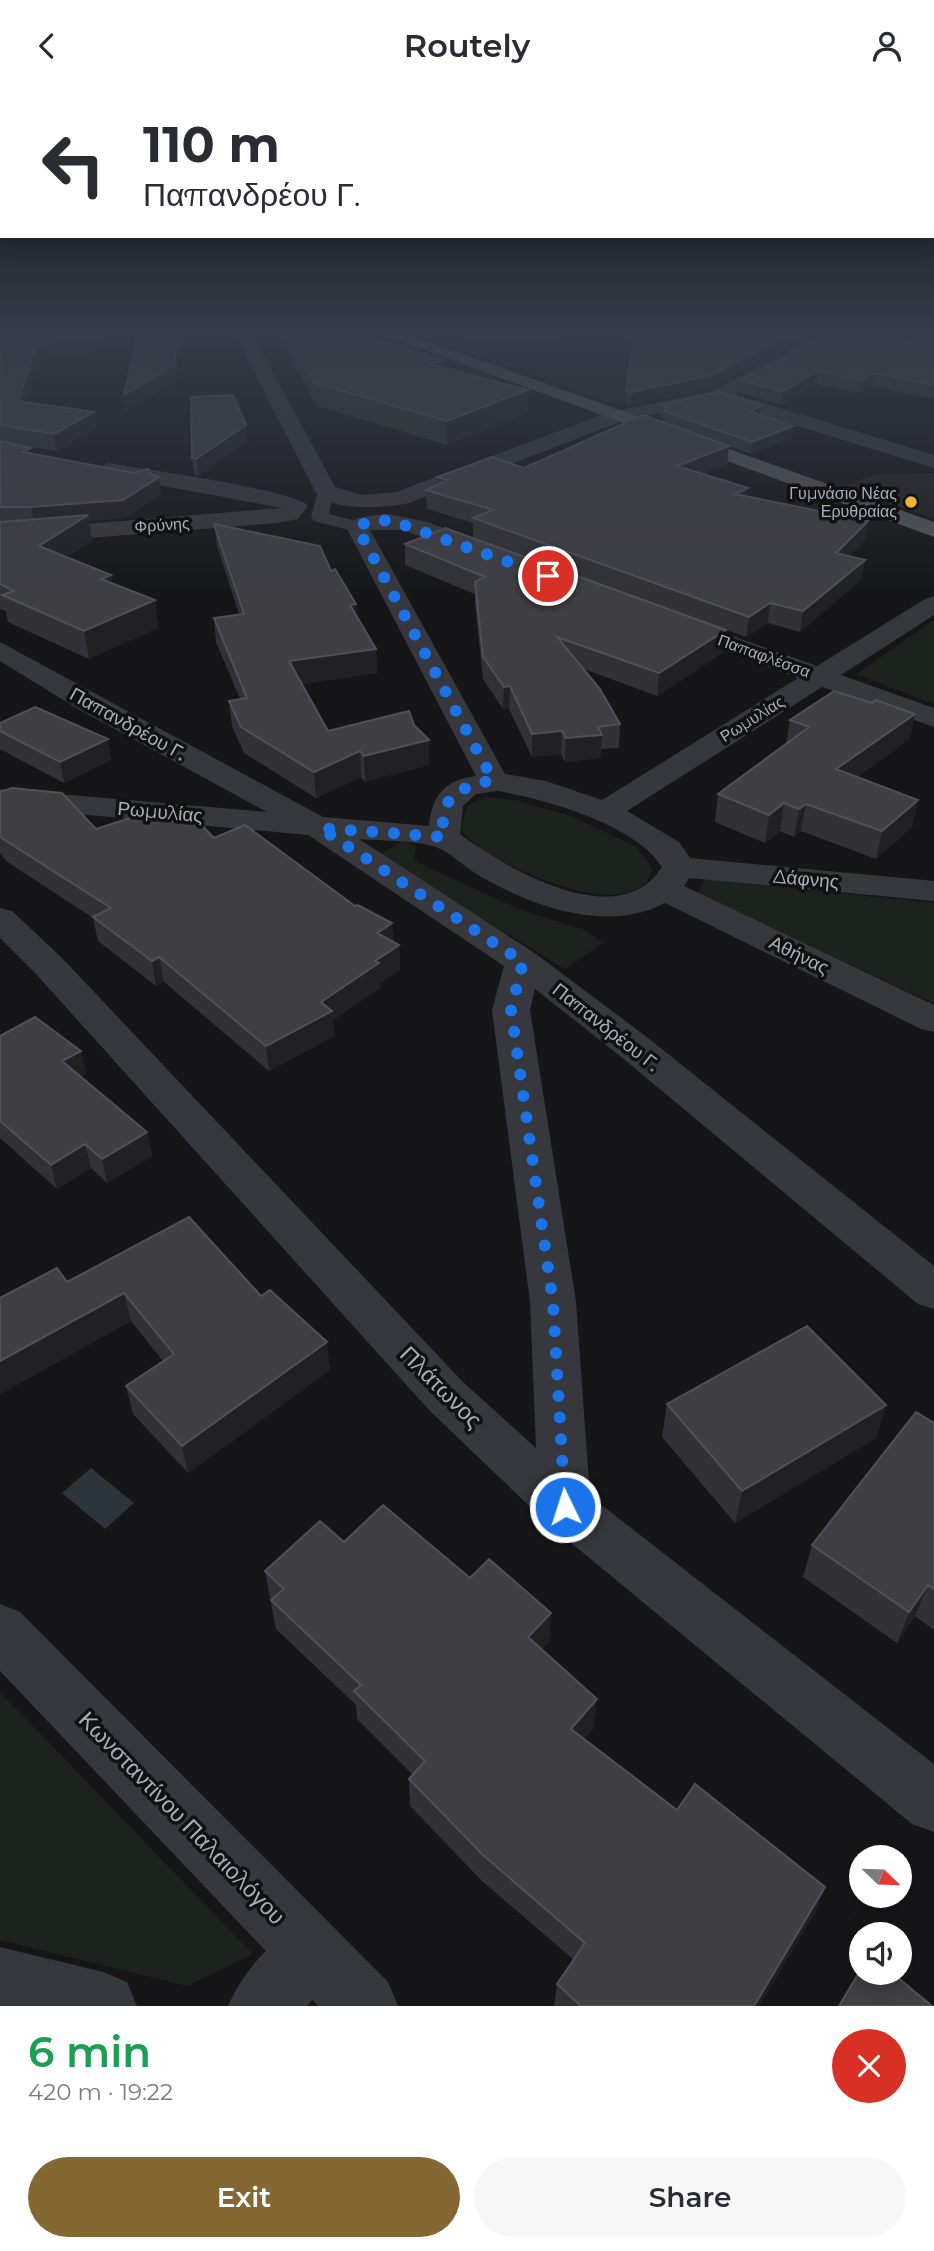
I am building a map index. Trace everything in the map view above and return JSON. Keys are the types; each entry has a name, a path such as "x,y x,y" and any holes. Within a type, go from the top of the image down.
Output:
{"main road":[{"path":"626,421 934,530"}],"street":[{"path":"285,421 323,500 320,517 371,516 405,523 501,559"},
{"path":"371,516 401,498 603,421"},
{"path":"803,421 934,462"},
{"path":"82,465 275,499 293,503 297,506 296,509 323,500 349,500 371,516 493,780"},
{"name":"Φρύνης","path":"0,538 277,516 296,509"},
{"name":"Ρωμυλίας","path":"604,811 934,604"},
{"name":"Παπαφλέσσα","path":"654,615 934,718"},
{"name":"Παπανδρέου Γ.","path":"0,650 88,703 320,828 523,962 634,1047 934,1291"},
{"path":"493,780 557,794 604,811 669,850 671,878 632,905 589,906 543,894 467,857 444,837 441,817 450,798 468,786 493,780"},
{"name":"Ρωμυλίας","path":"0,798 444,837"},
{"name":"Δάφνης","path":"671,878 934,891"},
{"name":"Αθήνας","path":"671,878 934,1020"},
{"name":"Πλάτωνος","path":"0,918 49,966 446,1396 565,1507 934,1802"},
{"path":"523,962 511,1010 553,1303 565,1507"},
{"name":"Κωνσταντίνου Παλαιολόγου","path":"0,1631 364,2006"},
{"path":"262,2006 312,1952"},
{"path":"0,1980 103,2006"}],"shaded area":[{"name":"Γυμνάσιο Νέας Ερυθραίας","path":"934,473 934,518 843,487 876,474"},
{"path":"934,620 934,704 856,674"},
{"path":"486,797 515,800 571,816 637,847 653,869 645,883 630,892 610,895 588,893 540,879 484,851 460,829 468,805"},
{"path":"403,841 416,846 414,861 521,910 585,930 603,943 565,969 378,855"},
{"path":"705,879 934,903 934,1004 698,894"},
{"path":"91,1468 134,1503 105,1529 62,1493"},
{"path":"0,1692 253,1954 187,1986 0,1940"}],"building":[{"path":"0,421 77,421 54,434 0,425"},
{"path":"191,421 244,421 246,425 196,459 192,458"},
{"path":"629,421 661,421 729,446 677,466 748,488 735,494 868,521 836,553 865,560 803,611 770,603 749,617 473,518 493,510 426,490 448,480 437,477 492,457 524,468"},
{"path":"693,421 779,421 793,426 752,442"},
{"path":"0,441 31,448 23,452 134,473 148,469 152,475 159,477 123,500 0,507"},
{"path":"88,515 39,546 111,575 101,579 155,600 84,631 2,595 14,591 0,584 0,522"},
{"path":"214,524 320,546 331,571 335,569 356,604 350,605 376,649 289,661 328,731 409,711 414,725 429,740 364,756 360,751 314,772 241,727 229,701 247,698 214,618 244,614"},
{"path":"445,528 726,630 659,673 557,637 600,689 620,724 598,727 602,735 566,738 562,731 532,734 510,686 504,687 483,657 475,582 485,577 405,544"},
{"path":"834,691 872,703 876,700 915,714 836,769 918,800 882,831 806,804 799,809 784,803 769,815 718,794 809,727 790,720"},
{"path":"35,707 108,739 60,762 0,731 0,723"},
{"path":"12,788 62,793 96,829 161,808 173,822 193,816 214,838 245,825 355,906 358,905 392,923 377,933 399,945 375,961 379,963 321,1002 332,1011 266,1046 159,957 152,961 93,917 111,908 0,837 0,792"},
{"path":"35,1017 81,1051 62,1061 147,1132 102,1159 85,1144 51,1165 0,1121 0,1036"},
{"path":"189,1217 261,1296 270,1290 327,1342 182,1446 126,1386 174,1354 124,1293 0,1361 0,1298 57,1268 67,1282"},
{"path":"807,1326 886,1405 742,1491 667,1404"},
{"path":"916,1412 934,1423 934,1589 928,1585 909,1612 812,1545"},
{"path":"383,1505 470,1578 489,1559 551,1613 528,1637 597,1699 571,1729 677,1810 695,1784 825,1887 754,2006 581,2006 557,1984 585,1943 483,1855 409,1779 425,1761 354,1691 361,1685 271,1600 284,1589 265,1571 320,1521 344,1542"},
{"path":"851,1985 907,1985 932,2006 839,2006"}],"place":[{"name":"Γυμνάσιο Νέας Ερυθραίας","path":"911,502"}],"route":[{"path":"548,576 405,523 379,520 357,527 493,780 468,786 450,798 441,817 444,837 320,828 523,962 511,1010 553,1303 565,1507"}]}
